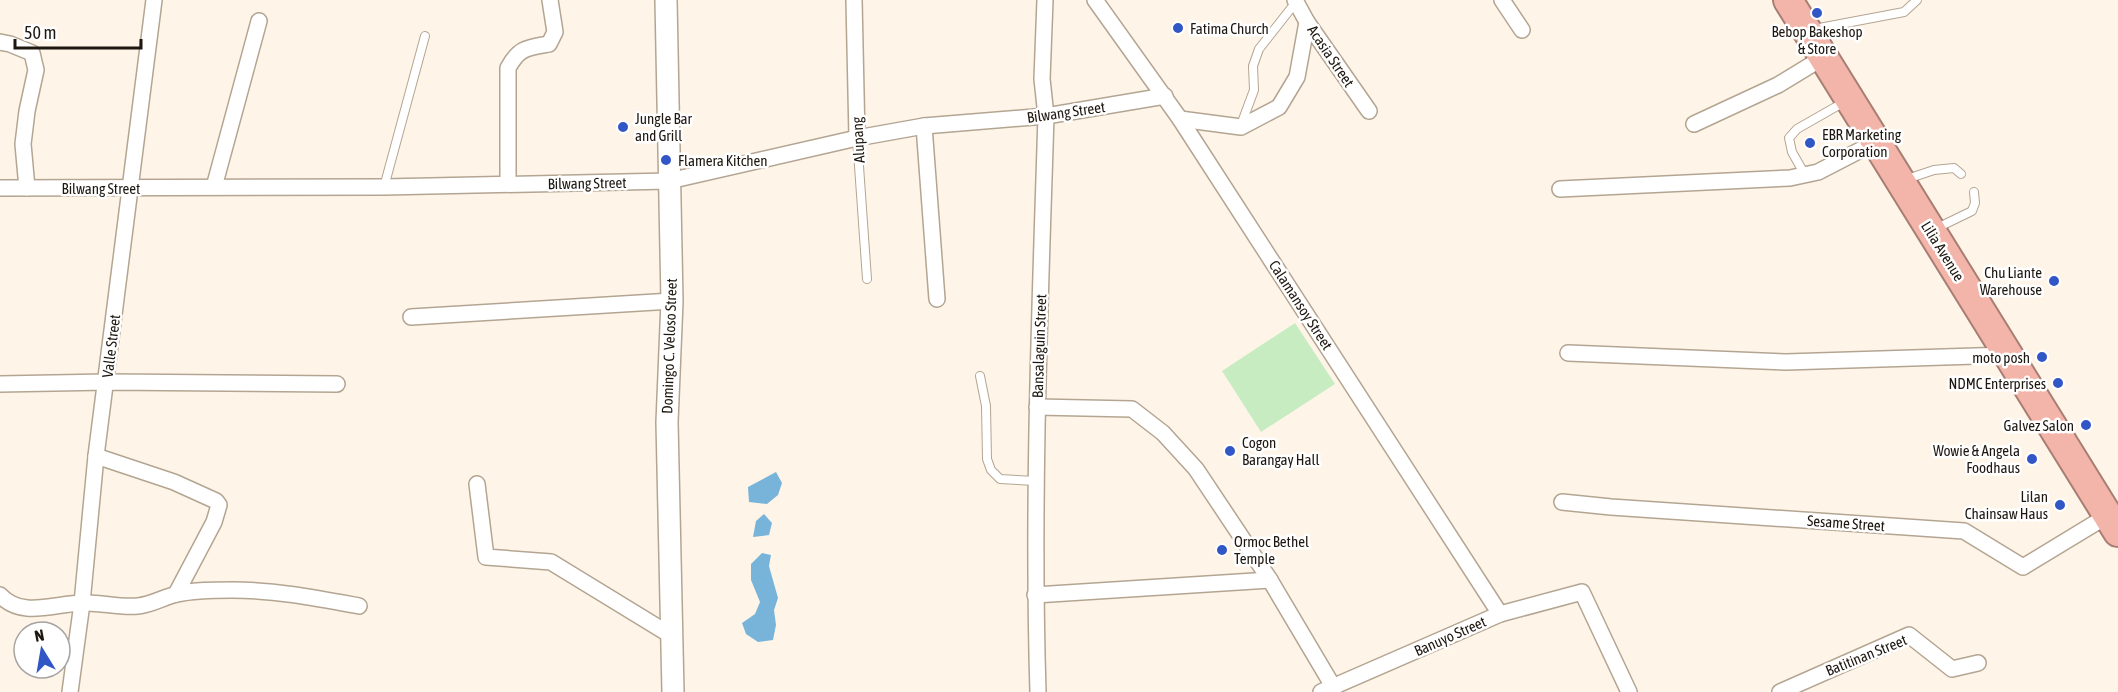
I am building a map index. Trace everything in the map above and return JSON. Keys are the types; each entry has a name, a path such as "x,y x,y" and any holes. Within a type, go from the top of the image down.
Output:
{"highway":[{"name":"Lilia Avenue","path":"1788,0 2112,524"}],"main road":[{"name":"Domingo C. Veloso Street","path":"666,0 672,301 667,422 673,692"}],"street":[{"name":"Valle Street","path":"70,692 82,603 96,456 154,0"},
{"path":"508,184 508,68 515,55 531,47 549,44 555,32 550,0"},
{"name":"Alupang","path":"854,0 857,138"},
{"name":"Bansalaguin Street","path":"1038,692 1035,595 1036,481 1046,116 1042,79 1045,0"},
{"name":"Calamansoy Street","path":"1095,0 1165,96 1500,614"},
{"path":"1502,0 1522,30"},
{"name":"Acasia Street","path":"1296,1 1307,22 1369,111"},
{"path":"214,187 259,21"},
{"path":"1180,119 1241,127 1279,107 1297,77 1307,22"},
{"path":"0,42 32,53 35,60 36,70 23,144 27,188"},
{"path":"1694,124 1778,86 1824,57"},
{"name":"Bilwang Street","path":"0,188 384,187 669,181 857,138 924,126 1046,116 1165,96"},
{"path":"924,126 937,299"},
{"path":"1560,189 1790,178 1818,172 1876,142"},
{"path":"411,317 672,301"},
{"path":"1568,353 1786,362 2007,355"},
{"path":"0,384 107,382 337,384"},
{"path":"1037,407 1132,409 1163,434 1197,469 1270,580 1327,690"},
{"path":"96,456 174,482 216,501 219,505 214,522 176,594"},
{"path":"477,484 486,557 551,562 672,636"},
{"name":"Sesame Street","path":"1562,502 1964,531 2023,567 2112,524"},
{"path":"1035,595 1270,580"},
{"path":"0,595 17,606 32,608 82,603 138,606 176,594 218,590 288,593 358,606"},
{"name":"Banuyo Street","path":"1327,690 1500,614 1582,591 1629,692"},
{"name":"Batitinan Street","path":"1780,692 1909,634 1952,669 1978,663"}],"lane":[{"path":"1806,31 1904,12 1917,0"},
{"path":"1241,127 1254,90 1253,66 1259,49 1296,1"},
{"path":"384,187 425,36"},
{"path":"1805,175 1792,152 1789,138 1797,129 1850,99"},
{"name":"Alupang","path":"857,138 867,279"},
{"path":"1900,181 1934,170 1954,168 1961,174"},
{"path":"1931,231 1972,211 1975,202 1974,192"},
{"path":"980,376 986,406 987,459 991,470 1000,479 1036,481"}],"green space":[{"path":"1295,323 1335,384 1261,432 1222,371"}],"water":[{"path":"776,472 782,483 778,495 767,504 749,502 748,487"},
{"path":"764,514 772,523 769,535 753,537 756,521"},
{"path":"762,553 771,555 769,566 778,598 774,610 776,625 773,640 758,642 746,634 742,623 755,614 760,602 751,580 751,564"}],"place":[{"name":"Bebop Bakeshop & Store","path":"1817,13"},
{"name":"Fatima Church","path":"1178,28"},
{"name":"Jungle Bar and Grill","path":"623,127"},
{"name":"EBR Marketing Corporation","path":"1810,143"},
{"name":"Flamera Kitchen","path":"666,160"},
{"name":"Chu Liante Warehouse","path":"2054,281"},
{"name":"moto posh","path":"2042,357"},
{"name":"NDMC Enterprises","path":"2058,383"},
{"name":"Galvez Salon","path":"2086,425"},
{"name":"Cogon Barangay Hall","path":"1230,451"},
{"name":"Wowie & Angela Foodhaus","path":"2032,459"},
{"name":"Lilan Chainsaw Haus","path":"2060,505"},
{"name":"Ormoc Bethel Temple","path":"1222,550"}]}
